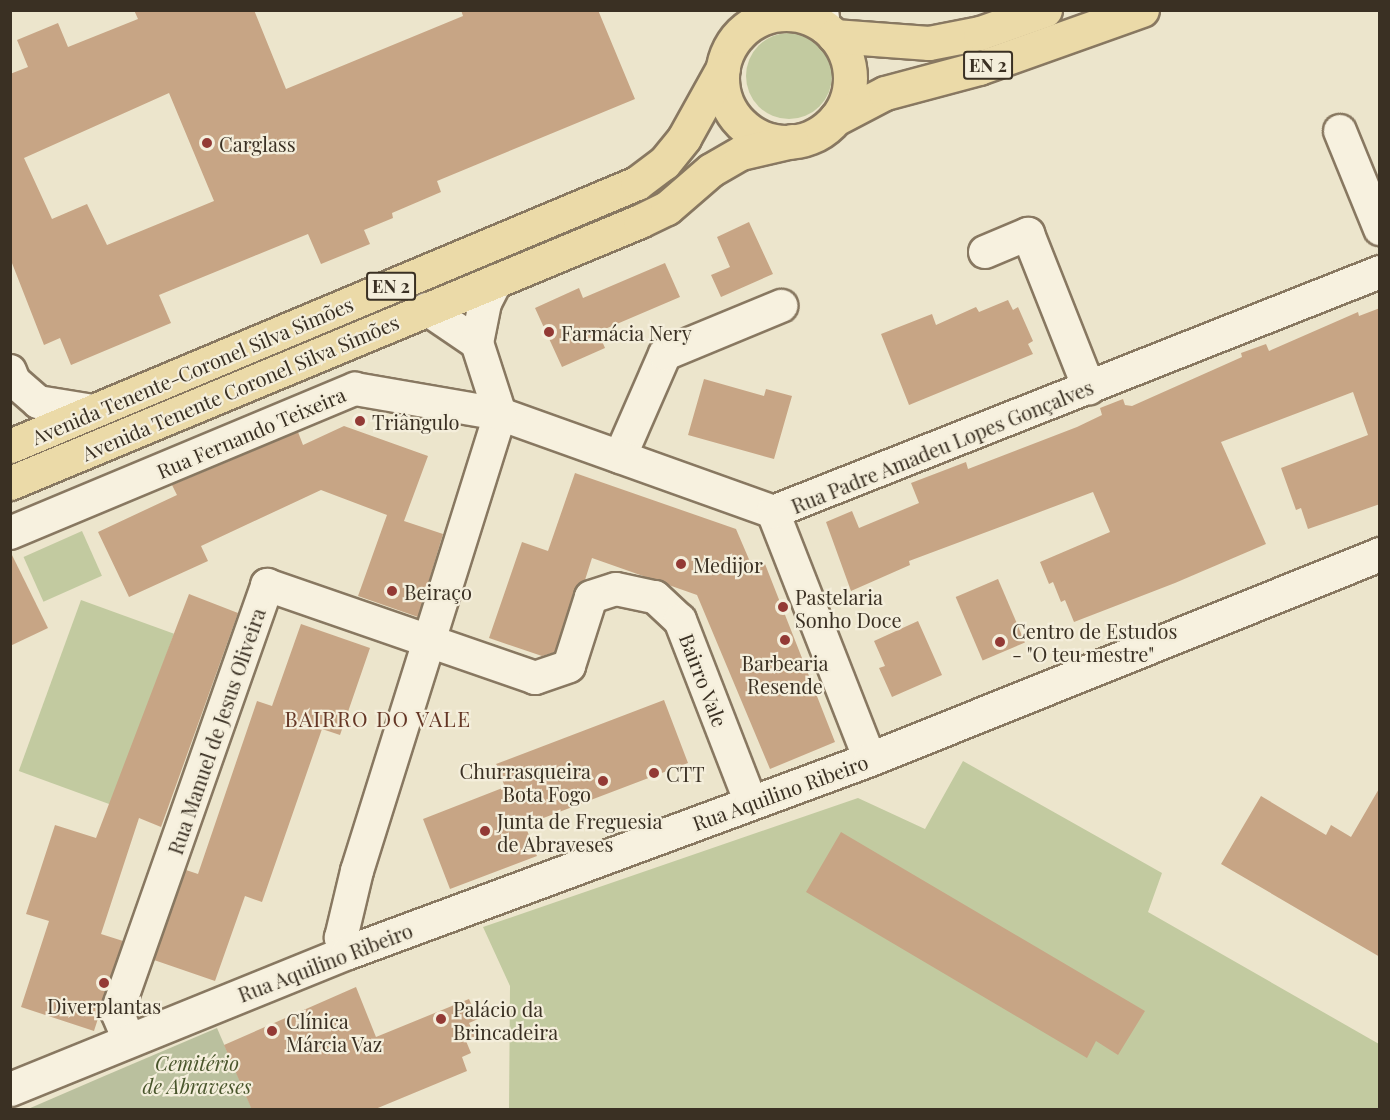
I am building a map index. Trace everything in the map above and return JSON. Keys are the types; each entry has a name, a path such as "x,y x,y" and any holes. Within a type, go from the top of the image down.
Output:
{"main road":[{"name":"EN 2","path":"723,68 729,48 742,32 762,15 801,15 827,24 929,43 980,33 1045,10"},
{"name":"EN 2","path":"792,141 822,130 835,119 885,93 979,68 1142,10"},
{"path":"827,24 849,68 849,87 835,119"},
{"path":"723,68 723,87 739,122 754,134 792,141"},
{"name":"Avenida Tenente-Coronel Silva Simões","path":"10,446 637,183 664,163 684,138 723,68"},
{"name":"Avenida Tenente Coronel Silva Simões","path":"10,483 667,208 711,170 741,153 792,141"}],"street":[{"path":"1341,131 1380,230"},
{"path":"985,252 1028,234 1089,388"},
{"name":"Rua Padre Amadeu Lopes Gonçalves","path":"500,414 773,512 1380,273"},
{"path":"348,952 341,938 357,871 430,644 500,414 477,344 485,303 496,281"},
{"path":"620,457 665,354 781,306"},
{"path":"427,309 477,344"},
{"path":"12,381 38,402 93,411"},
{"name":"Rua Fernando Teixeira","path":"10,533 355,389 500,414"},
{"path":"773,512 870,759"},
{"name":"Rua Aquilino Ribeiro","path":"10,1089 348,952 870,759 1380,554"},
{"name":"Rua Manuel de Jesus Oliveira","path":"129,1040 117,1012 267,585 430,644"},
{"name":"Bairro Vale","path":"430,644 535,678 569,666 591,597 616,589 655,597 680,620 751,803"}],"green space":[{"path":"781,33 797,33 820,45 829,59 832,76 829,93 820,107 797,119 781,119 765,112 753,100 746,84 746,68 753,52 765,40"},
{"path":"82,531 102,576 43,602 24,557"},
{"path":"81,600 174,634 112,805 19,771"},
{"path":"963,761 1162,873 1148,912 1379,1044 1379,1109 509,1109 510,986 483,927 858,798 925,829"},
{"name":"Cemitério de Abraveses","path":"217,1028 252,1109 28,1109 102,1077"}],"building":[{"path":"134,10 254,10 286,89 463,16 461,10 598,10 635,99 437,181 441,192 392,213 393,218 364,230 370,244 321,264 308,234 159,295 171,323 71,365 60,338 44,345 10,258 10,74 28,67 17,40 58,23 68,47 138,19","holes":["169,93 214,201 107,245 87,204 52,219 24,158"]},
{"path":"749,222 773,274 721,297 711,275 730,267 717,237"},
{"path":"665,263 680,297 598,332 605,348 562,367 535,308 579,288 583,298"},
{"path":"1008,300 1013,310 1018,307 1033,341 1028,344 1033,354 909,405 881,334 932,314 936,325 976,307 979,312"},
{"path":"1380,308 1380,504 1308,529 1301,508 1296,510 1281,468 1368,435 1353,392 1221,442 1266,544 1175,583 1074,622 1065,600 1061,602 1053,582 1049,584 1040,562 1110,532 1093,492 909,561 910,565 851,591 826,522 852,511 859,528 919,503 911,483 966,462 968,469 1077,427 1102,415 1100,408 1123,399 1125,405 1132,406 1242,357 1241,353 1266,344 1269,351 1358,312 1359,316"},
{"path":"704,379 764,396 766,389 792,396 774,459 688,435"},
{"path":"344,426 428,456 404,521 443,534 418,617 358,596 387,515 321,490 201,546 208,561 129,597 98,532 177,495 172,485 298,432 303,445"},
{"name":"Medijor","path":"575,473 736,529 754,571 765,564 835,742 770,769 697,595 592,558 585,580 574,592 555,652 542,656 489,638 522,542 548,551"},
{"path":"10,551 48,628 10,646"},
{"path":"998,579 1025,643 983,660 956,597"},
{"path":"189,594 238,613 161,827 139,818 101,934 123,941 94,1031 21,1007 49,921 26,914 55,825 96,838"},
{"path":"918,621 942,675 892,697 879,668 885,666 874,641"},
{"path":"301,624 370,648 340,735 322,729 262,902 245,896 215,981 154,960 186,870 198,874 257,701 272,706"},
{"path":"664,700 688,763 525,825 537,856 450,889 423,819 505,787 496,764"},
{"path":"1380,787 1380,957 1221,864 1261,796 1326,835 1331,825 1351,837"},
{"path":"841,832 1145,1011 1118,1055 1096,1041 1087,1058 806,892"},
{"path":"356,987 376,1037 469,999 478,1019 469,1023 475,1037 466,1041 471,1053 462,1057 467,1071 373,1110 252,1110 224,1045"}],"place":[{"name":"Carglass","path":"207,143"},
{"name":"Farmácia Nery","path":"549,332"},
{"name":"Triângulo","path":"360,421"},
{"name":"Medijor","path":"681,564"},
{"name":"Beiraço","path":"392,591"},
{"name":"Pastelaria Sonho Doce","path":"783,607"},
{"name":"Barbearia Resende","path":"785,640"},
{"name":"Centro de Estudos - \"O teu mestre\"","path":"1000,642"},
{"name":"CTT","path":"654,773"},
{"name":"Churrasqueira Bota Fogo","path":"603,781"},
{"name":"Junta de Freguesia de Abraveses","path":"485,831"},
{"name":"Diverplantas","path":"104,983"},
{"name":"Palácio da Brincadeira","path":"441,1019"},
{"name":"Clínica Márcia Vaz","path":"272,1031"}],"district":[{"name":"BAIRRO DO VALE","path":"378,718"}]}
